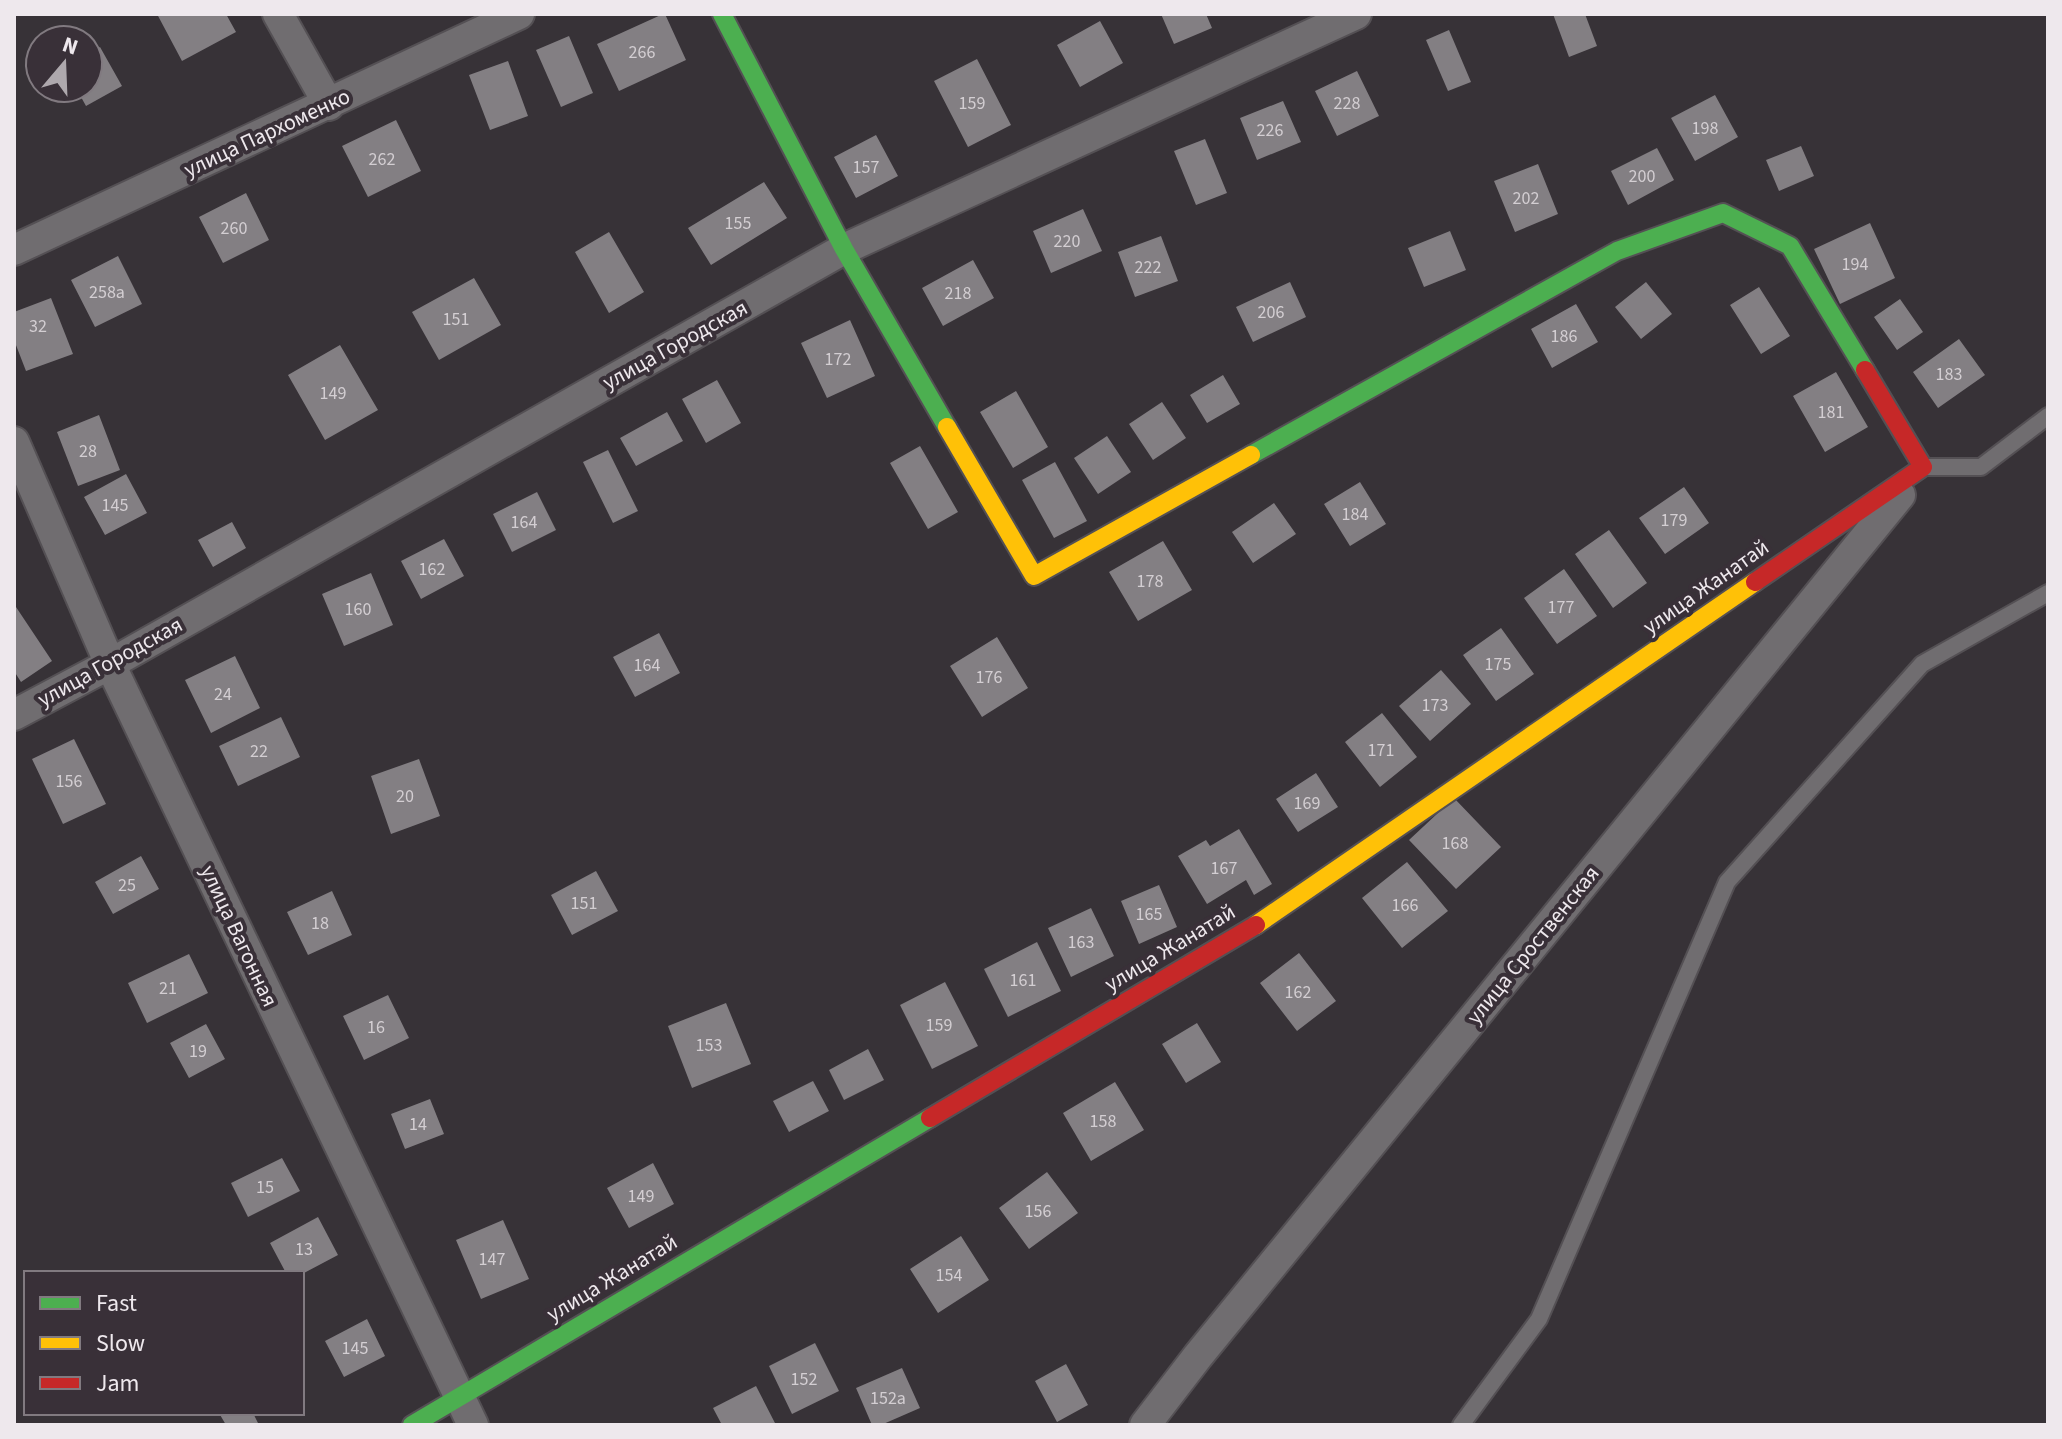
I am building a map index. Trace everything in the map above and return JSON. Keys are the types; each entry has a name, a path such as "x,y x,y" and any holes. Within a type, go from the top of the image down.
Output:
{"street":[{"path":"278,14 329,105"},
{"name":"улица Пархоменко","path":"14,250 519,14"},
{"path":"722,14 844,249 1034,576 1617,251 1723,213 1790,246 1923,467"},
{"name":"улица Городская","path":"14,715 110,664 844,249 1356,14"},
{"name":"улица Вагонная","path":"14,442 110,664 473,1425"},
{"name":"улица Жанатай","path":"412,1425 1272,915 1923,467"},
{"name":"улица Сроственская","path":"1145,1425 1923,467"}],"lane":[{"path":"1923,467 1981,467 2048,416"},
{"path":"1461,1425 1539,1319 1727,882 1922,664 2048,593"}],"building":[{"path":"157,14 226,14 236,32 182,61"},
{"path":"663,14 686,60 619,91 597,44"},
{"path":"1161,14 1206,14 1212,28 1174,44"},
{"path":"1553,14 1585,14 1597,46 1569,57"},
{"path":"1100,21 1123,63 1080,87 1057,45"},
{"path":"1449,30 1471,82 1448,91 1426,40"},
{"path":"569,36 593,93 561,107 536,50"},
{"path":"104,54 122,86 104,96"},
{"path":"977,59 1011,125 968,147 934,81"},
{"path":"508,61 528,116 490,130 469,75"},
{"path":"1357,71 1379,116 1337,136 1315,91"},
{"path":"1715,95 1738,137 1695,161 1671,118"},
{"path":"1283,101 1301,142 1257,160 1240,118"},
{"path":"396,120 421,171 368,197 342,146"},
{"path":"876,135 898,176 856,198 834,157"},
{"path":"1205,139 1227,193 1196,205 1174,151"},
{"path":"1801,146 1814,176 1779,191 1766,160"},
{"path":"1657,148 1674,180 1628,205 1611,171"},
{"path":"1538,164 1558,214 1515,232 1494,181"},
{"path":"764,182 787,218 711,265 688,228"},
{"path":"246,193 269,240 223,263 199,217"},
{"path":"1083,209 1102,251 1051,273 1033,231"},
{"path":"1870,223 1895,278 1840,304 1814,249"},
{"path":"1450,231 1466,270 1424,287 1408,248"},
{"path":"609,232 644,292 609,313 575,252"},
{"path":"1161,236 1178,281 1135,297 1118,252"},
{"path":"118,256 142,304 95,327 71,280"},
{"path":"973,260 994,298 943,326 922,288"},
{"path":"474,278 501,325 439,360 412,312"},
{"path":"1290,282 1306,317 1253,342 1236,307"},
{"path":"1646,282 1672,314 1641,339 1615,307"},
{"path":"1759,287 1790,336 1761,354 1730,305"},
{"path":"51,298 73,354 26,371 14,340 14,312"},
{"path":"1900,299 1923,332 1897,350 1874,317"},
{"path":"1576,304 1598,342 1552,368 1531,329"},
{"path":"850,320 875,376 827,398 801,343"},
{"path":"1959,339 1985,375 1938,408 1913,372"},
{"path":"340,345 378,410 325,440 288,375"},
{"path":"1836,372 1868,427 1825,452 1793,396"},
{"path":"1223,375 1240,404 1207,423 1190,395"},
{"path":"717,380 741,423 706,443 682,399"},
{"path":"1016,391 1048,447 1013,468 980,412"},
{"path":"1162,402 1186,438 1153,460 1129,424"},
{"path":"667,412 683,441 636,466 620,438"},
{"path":"99,415 120,470 78,486 57,432"},
{"path":"1107,436 1131,472 1098,494 1074,458"},
{"path":"920,446 958,512 928,529 890,463"},
{"path":"608,450 638,511 613,523 583,462"},
{"path":"1055,462 1087,521 1054,538 1022,480"},
{"path":"126,474 147,513 105,535 84,497"},
{"path":"1360,482 1386,524 1350,546 1324,504"},
{"path":"1684,487 1709,523 1665,554 1639,518"},
{"path":"537,492 556,530 512,552 493,514"},
{"path":"1274,503 1296,534 1253,563 1232,532"},
{"path":"232,522 246,548 213,567 198,540"},
{"path":"1609,530 1647,583 1613,608 1575,554"},
{"path":"444,539 464,576 421,599 401,561"},
{"path":"1163,541 1192,590 1138,621 1109,572"},
{"path":"1564,569 1597,616 1557,644 1524,598"},
{"path":"371,573 393,625 344,646 322,594"},
{"path":"14,604 52,661 21,682 14,671"},
{"path":"1501,628 1534,674 1496,701 1463,655"},
{"path":"659,633 680,673 635,697 613,657"},
{"path":"997,637 1028,688 982,717 950,666"},
{"path":"235,656 260,708 211,733 185,680"},
{"path":"1441,670 1471,704 1430,741 1399,706"},
{"path":"1382,713 1417,757 1380,787 1345,742"},
{"path":"281,717 300,757 238,786 219,746"},
{"path":"74,739 106,804 63,824 32,759"},
{"path":"419,759 440,816 391,834 371,776"},
{"path":"1316,773 1338,807 1298,832 1276,799"},
{"path":"1454,798 1501,847 1456,889 1409,840"},
{"path":"1239,829 1272,884 1254,895 1246,880 1207,904 1178,856 1206,840 1210,846"},
{"path":"141,856 159,889 113,914 95,882"},
{"path":"1407,862 1448,911 1402,948 1362,898"},
{"path":"596,871 618,911 572,935 551,895"},
{"path":"1159,885 1177,927 1139,944 1121,901"},
{"path":"332,891 352,935 308,955 287,912"},
{"path":"1091,908 1114,956 1071,977 1048,928"},
{"path":"1037,942 1061,991 1008,1017 984,969"},
{"path":"1299,953 1336,1001 1297,1031 1260,983"},
{"path":"189,954 208,993 147,1023 128,983"},
{"path":"945,982 978,1046 932,1069 900,1005"},
{"path":"388,995 409,1038 364,1060 343,1016"},
{"path":"726,1003 751,1064 692,1088 668,1026"},
{"path":"1197,1023 1221,1062 1186,1083 1162,1044"},
{"path":"206,1024 225,1059 189,1078 170,1043"},
{"path":"868,1049 884,1080 844,1100 829,1070"},
{"path":"813,1081 829,1111 789,1132 773,1101"},
{"path":"1115,1082 1144,1130 1091,1161 1063,1113"},
{"path":"430,1099 444,1134 405,1149 391,1114"},
{"path":"282,1158 300,1191 248,1217 231,1183"},
{"path":"653,1163 674,1204 629,1228 607,1188"},
{"path":"1047,1172 1078,1213 1029,1249 999,1208"},
{"path":"318,1217 338,1255 304,1273 285,1271 270,1243"},
{"path":"503,1220 529,1279 481,1299 456,1240"},
{"path":"961,1236 989,1280 938,1313 910,1269"},
{"path":"367,1319 385,1356 344,1377 325,1341"},
{"path":"815,1343 839,1391 792,1414 769,1366"},
{"path":"1066,1364 1088,1405 1057,1422 1035,1381"},
{"path":"902,1368 920,1408 881,1425 872,1425 856,1388"},
{"path":"756,1386 776,1425 722,1425 713,1408"},
{"path":"220,1415 254,1415 259,1425 226,1425"}],"traffic: fast":[{"path":"722,14 844,249 947,427"},
{"path":"1251,455 1617,251 1723,213 1790,246 1865,370"},
{"path":"412,1425 930,1118"}],"traffic: slow":[{"path":"947,427 1034,576 1251,455"},
{"path":"1256,925 1755,582"}],"traffic: jam":[{"path":"1755,582 1923,467 1865,370"},
{"path":"930,1118 1256,925"}]}
